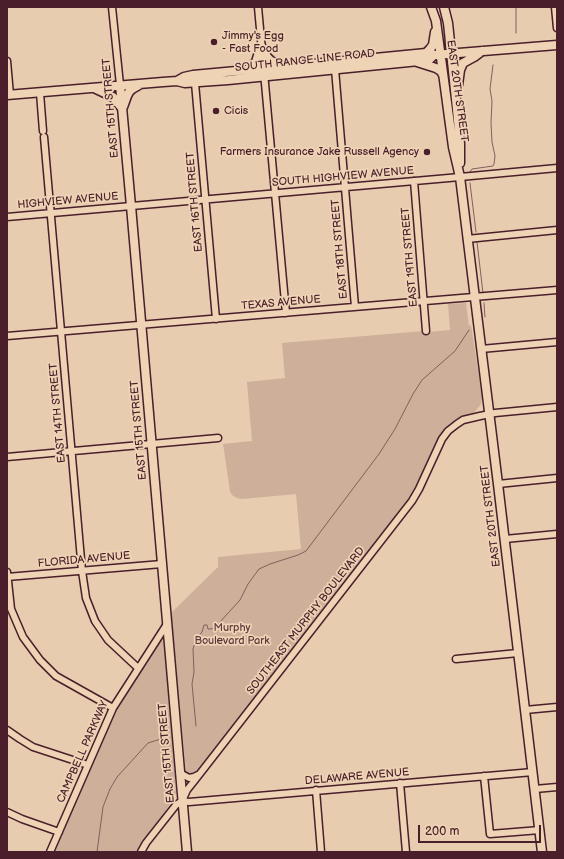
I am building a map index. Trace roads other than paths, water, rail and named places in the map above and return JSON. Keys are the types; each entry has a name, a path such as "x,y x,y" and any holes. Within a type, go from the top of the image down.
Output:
{"main road":[{"name":"EAST 20TH STREET","path":"431,7 436,21 434,54 443,75 453,147 460,177"},
{"name":"EAST 20TH STREET","path":"444,7 448,23 451,53 460,144 460,177 467,239 505,539 542,852"},
{"path":"434,54 430,49 433,45 436,21"},
{"name":"SOUTH RANGE LINE ROAD","path":"9,95 177,81 185,83 263,72 287,67 557,45"},
{"path":"261,46 271,61 287,67"},
{"path":"246,71 256,62 261,46"},
{"path":"455,94 458,85 460,66 483,50"},
{"name":"SOUTH RANGE LINE ROAD","path":"177,81 184,77 246,71 263,72 335,69 414,62 429,60 434,54"},
{"path":"414,62 436,68 441,71 443,75"},
{"path":"122,109 129,92 142,84"},
{"name":"EAST 15TH STREET","path":"120,85 187,852"},
{"path":"93,88 113,97 122,109"}],"street":[{"name":"EAST 15TH STREET","path":"112,7 120,85"},
{"path":"258,7 286,313"},
{"path":"554,7 557,28"},
{"path":"7,61 9,95"},
{"name":"EAST 18TH STREET","path":"335,69 355,307"},
{"name":"EAST 16TH STREET","path":"195,82 216,319"},
{"name":"EAST 14TH STREET","path":"40,93 71,452 82,571 86,598 95,621 108,640 138,668"},
{"name":"SOUTH HIGHVIEW AVENUE","path":"131,206 557,168"},
{"name":"EAST 19TH STREET","path":"414,181 426,331"},
{"name":"HIGHVIEW AVENUE","path":"7,217 131,206"},
{"path":"467,239 557,230"},
{"name":"TEXAS AVENUE","path":"7,336 557,290"},
{"path":"481,350 557,342"},
{"name":"SOUTHEAST MURPHY BOULEVARD","path":"141,852 146,843 176,805 182,801 187,790 199,774 412,501 442,439 448,431 463,420 470,418 489,414 557,407"},
{"path":"7,457 218,438"},
{"path":"498,484 557,478"},
{"path":"505,539 557,534"},
{"name":"FLORIDA AVENUE","path":"7,577 162,564"},
{"path":"7,572 11,608 23,638 40,660 56,676 113,708"},
{"name":"CAMPBELL PARKWAY","path":"50,852 113,708 167,624"},
{"path":"456,659 518,654"},
{"path":"525,710 557,707"},
{"path":"7,730 33,746 88,765"},
{"name":"DELAWARE AVENUE","path":"182,801 189,802 533,772"},
{"path":"180,773 189,778 194,778 199,774"},
{"path":"484,776 490,834 540,830"},
{"path":"400,783 406,852"},
{"path":"535,789 557,787"},
{"path":"316,790 321,852"},
{"path":"7,812 59,832"}],"waterway":[{"path":"516,7 516,33"},
{"path":"470,172 472,169 493,166 494,164 495,156 492,142 492,101 490,89 493,65"},
{"path":"470,183 476,232"},
{"path":"477,242 483,293"},
{"path":"484,303 485,317"},
{"path":"196,726 192,684 194,672 193,649 204,625 207,625 208,629 216,628 240,600 248,584 259,569 306,551 379,454 395,429 422,380 455,351 469,330"},
{"path":"97,852 103,807 110,789 117,777 148,743 167,737"}],"place":[{"name":"Jimmy's Egg - Fast Food","path":"214,42"},
{"name":"Cicis","path":"216,111"},
{"name":"Farmers Insurance Jake Russell Agency","path":"427,152"}],"park label":[{"name":"Murphy Boulevard Park","path":"232,634"}]}
